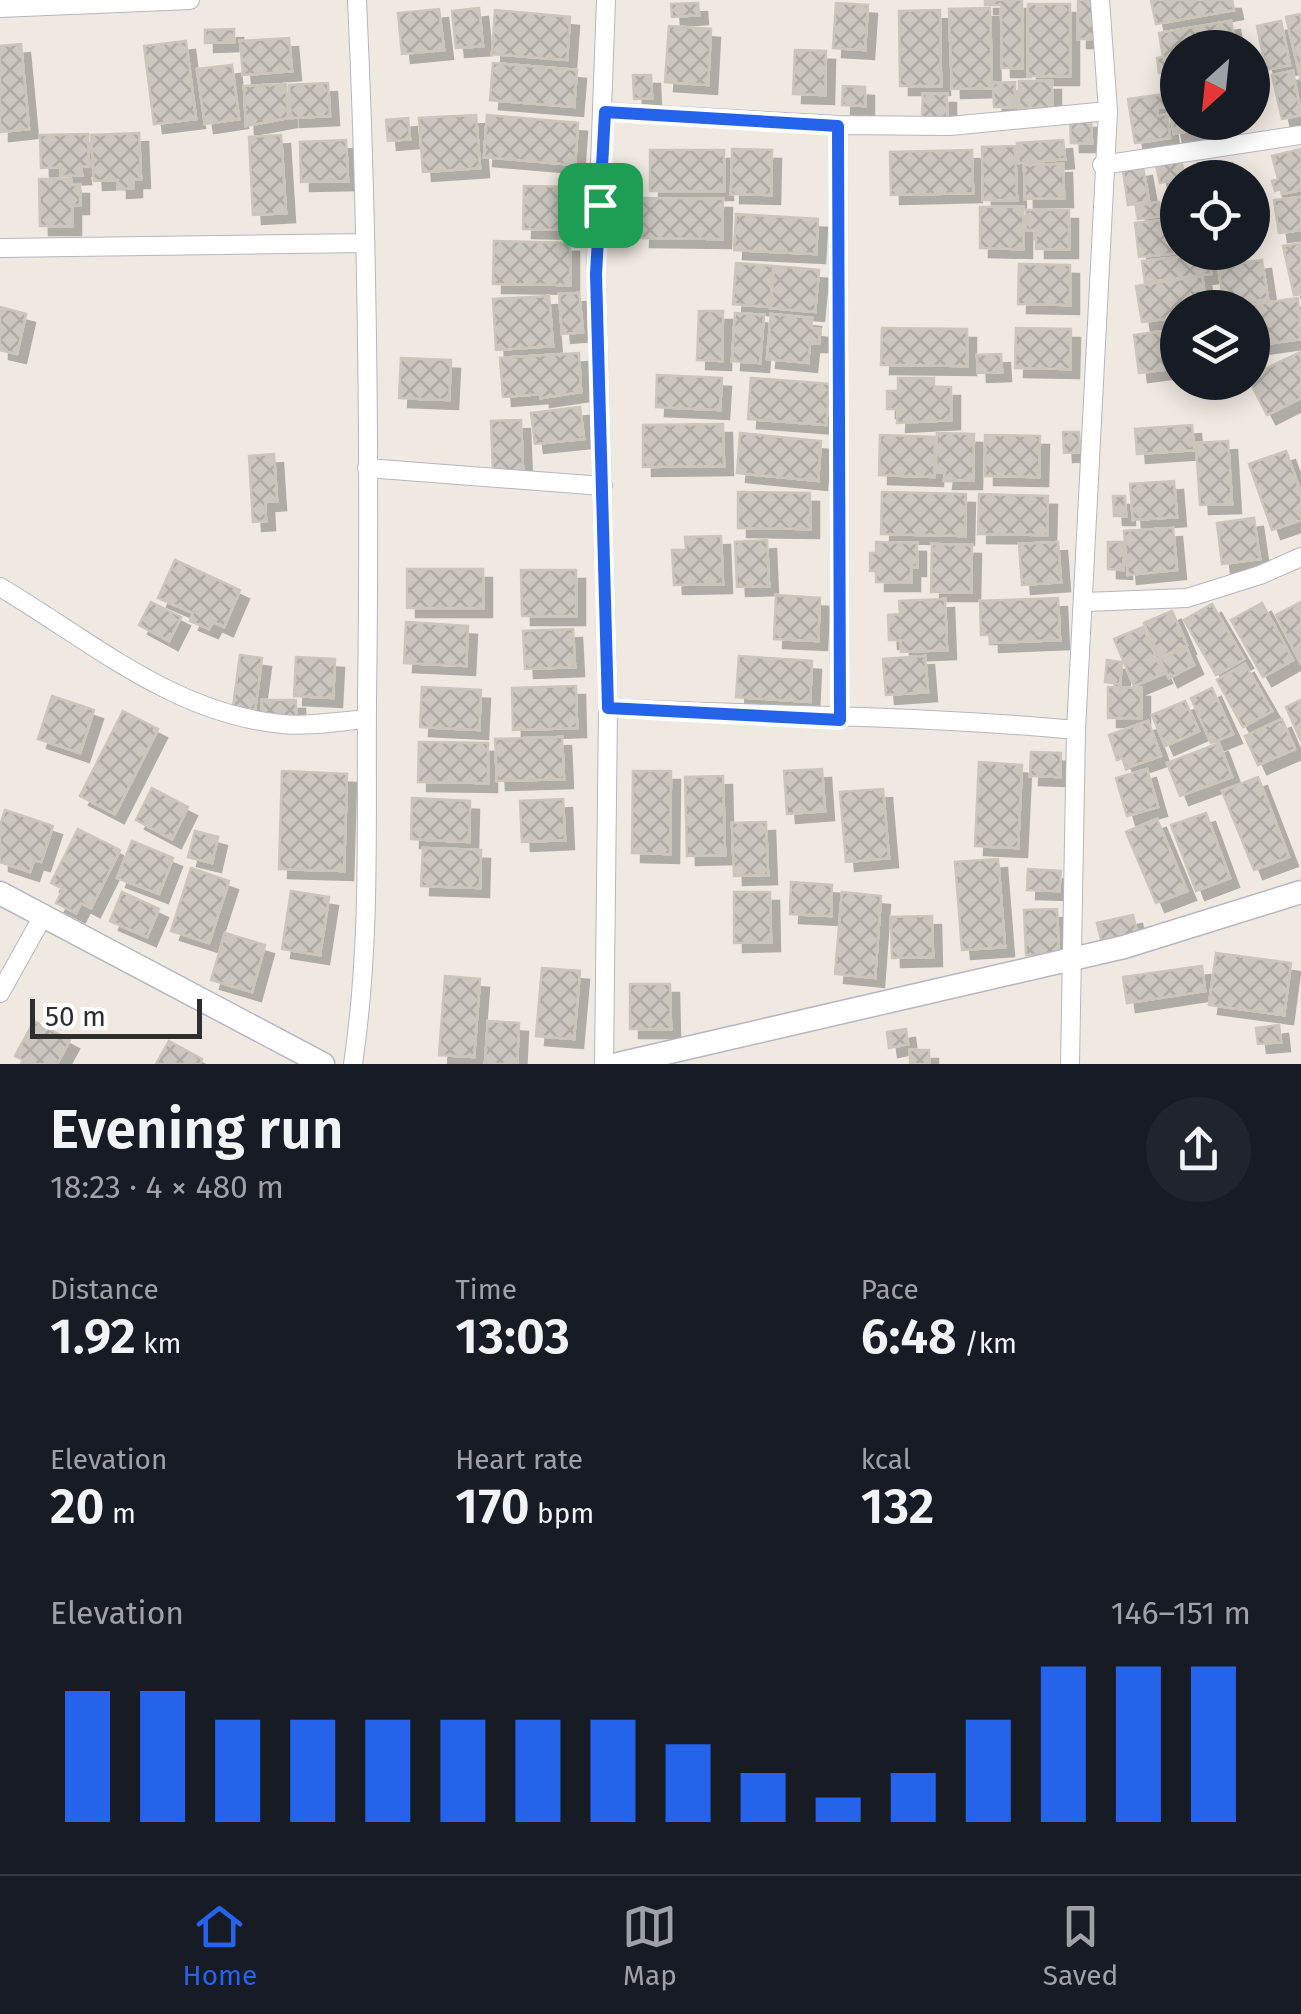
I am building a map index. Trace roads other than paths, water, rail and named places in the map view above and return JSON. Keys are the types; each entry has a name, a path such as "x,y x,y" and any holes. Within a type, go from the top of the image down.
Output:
{"street":[{"path":"0,8 190,0"},
{"path":"352,1064 366,965 367,468 358,0"},
{"path":"604,1064 608,708 596,274 605,112 606,0"},
{"path":"1070,1064 1076,730 1085,602 1102,166 1108,111 1100,0"},
{"path":"605,112 838,126 950,126 1108,111"},
{"path":"838,126 840,720"},
{"path":"1102,166 1301,134"},
{"path":"0,248 365,243"},
{"path":"367,468 603,486"},
{"path":"1085,602 1186,598 1260,575 1301,557"},
{"path":"0,588 147,681 218,712 284,724 367,719"},
{"path":"608,708 840,720 940,717 1076,730"},
{"path":"618,1064 1071,959 1301,892"},
{"path":"0,893 205,998 323,1064"},
{"path":"0,993 43,916"}]}
